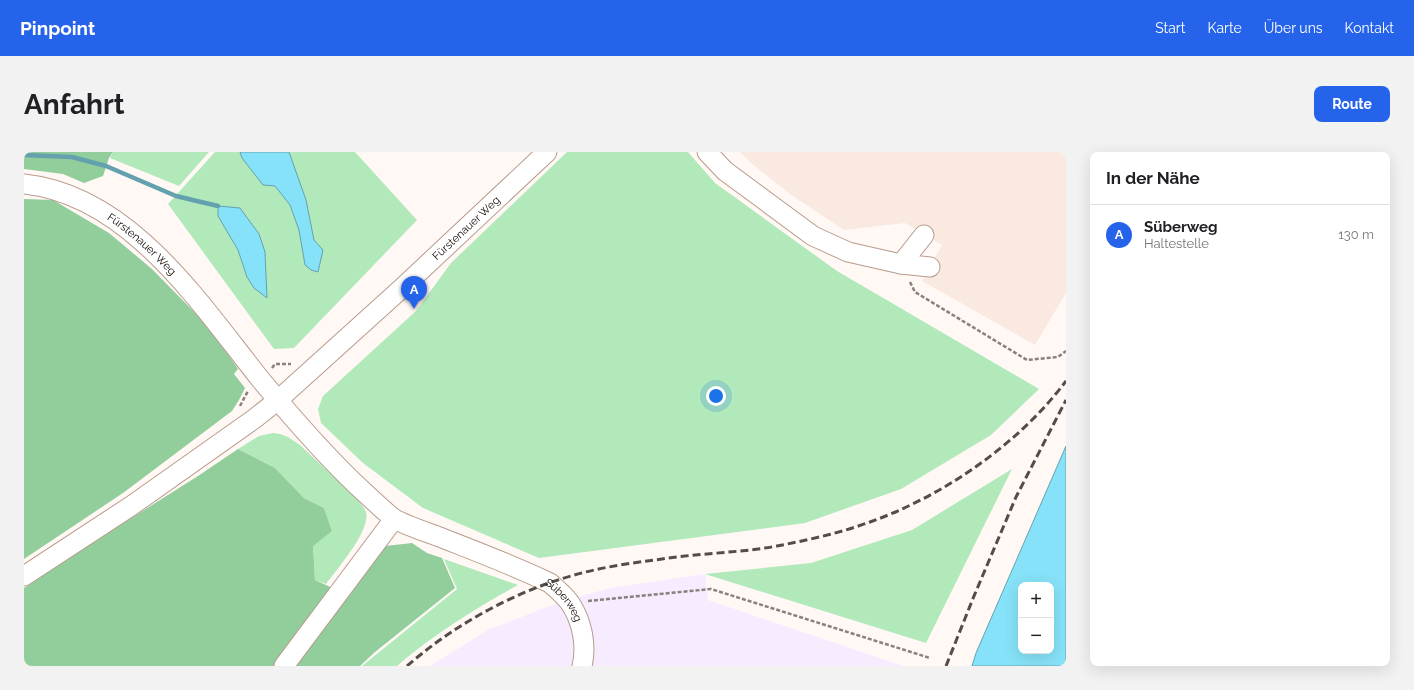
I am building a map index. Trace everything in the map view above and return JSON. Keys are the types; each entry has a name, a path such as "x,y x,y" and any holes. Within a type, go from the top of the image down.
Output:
{"street":[{"name":"Fürstenauer Weg","path":"24,576 131,506 254,420 397,293 547,152"},
{"path":"707,152 725,171 813,236 848,252 901,264 930,267"},
{"name":"Fürstenauer Weg","path":"24,184 62,192 95,207 133,233 178,276 217,322 278,400"},
{"path":"901,264 924,235"},
{"name":"Süberweg","path":"278,400 336,467 394,519 550,583 569,602 578,618 584,639 582,666"},
{"path":"284,666 394,519"}],"path":[{"path":"901,264 915,292 1027,360 1058,357 1066,351"},
{"path":"569,602 712,589 930,658"}],"shaded area":[{"path":"740,152 1066,152 1066,293 1035,345 922,281 942,245 905,223 844,230 790,194 751,163"},
{"path":"705,574 708,600 903,666 430,666 488,630 560,602 610,588"}],"green space":[{"path":"24,152 113,152 109,158 103,176 84,183 63,174 24,169"},
{"path":"113,152 209,152 179,186 110,158"},
{"path":"215,152 355,152 417,220 294,348 274,349 168,204"},
{"path":"567,152 688,152 715,183 837,271 1039,389 991,435 901,489 805,523 539,558 423,508 363,463 321,423 318,409 323,396 416,311 451,263"},
{"path":"24,199 53,200 109,233 152,269 208,326 238,369 234,374 245,388 232,411 123,493 24,559"},
{"path":"273,433 288,437 300,445 355,497 366,512 366,520 363,529 352,550 326,584 315,580 313,545 332,531 324,508 304,498 275,468 238,449 259,436"},
{"path":"238,449 275,468 304,498 324,508 332,531 313,546 315,580 348,595 385,546 412,543 427,553 442,558 455,588 375,652 360,666 24,666 24,588"},
{"path":"1012,469 926,643 705,574 811,563 912,530"},
{"path":"444,559 518,585 456,622 411,654 397,666 362,666 457,589"}],"water":[{"path":"240,152 289,152 306,200 314,240 323,250 318,272 311,270 305,265 299,230 290,205 275,186 263,185 242,158"},
{"path":"218,206 240,208 259,234 265,252 267,298 254,288 247,277 238,250 218,216"},
{"path":"1066,446 1066,666 972,666 976,653"}],"waterway":[{"path":"24,155 72,157 106,166 176,196 218,206"}],"railway":[{"path":"407,666 444,637 484,612 527,591 571,576 628,564 789,544 847,530 897,511 952,483 1003,446 1026,426 1066,381"},
{"path":"946,666 1016,497 1066,400"}],"place":[{"name":"Süberweg","path":"414,309"}]}
